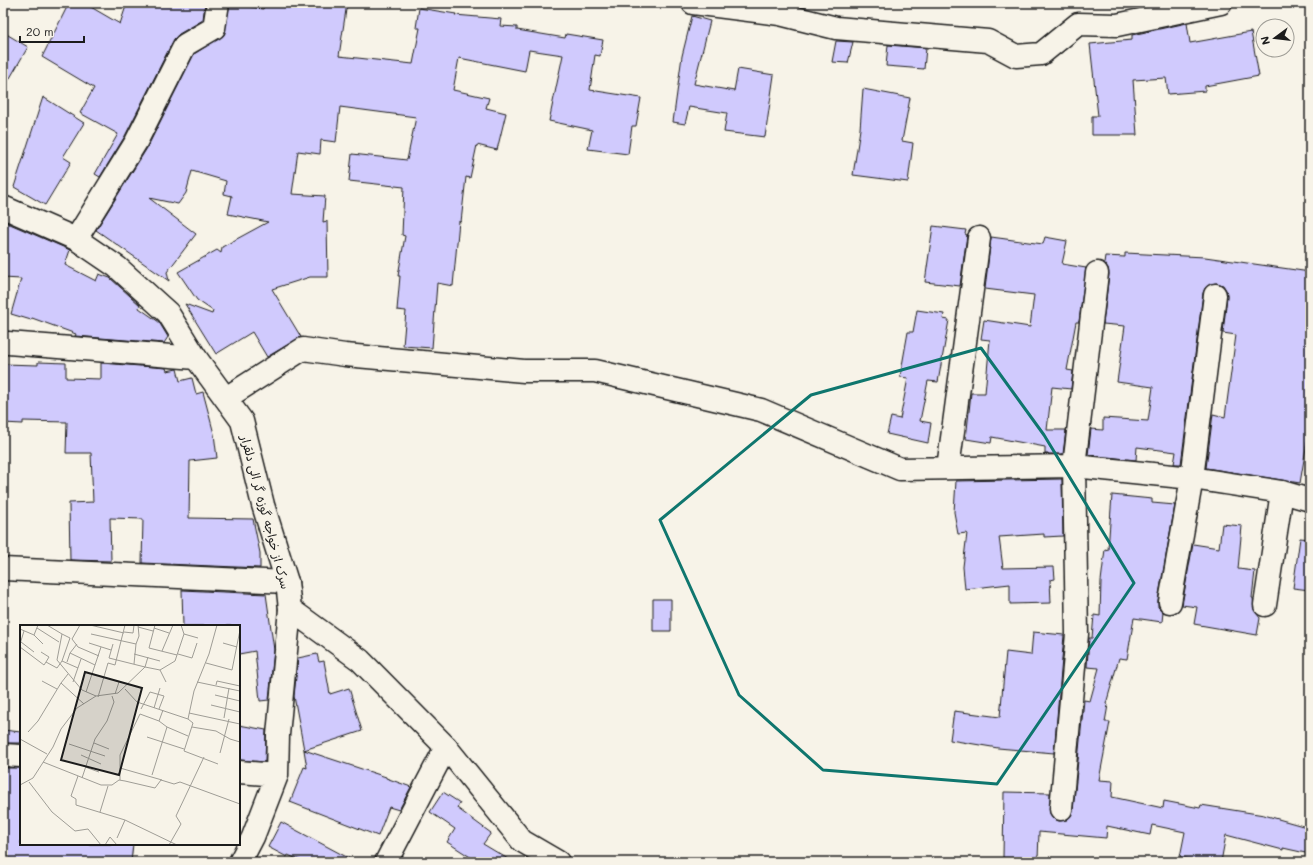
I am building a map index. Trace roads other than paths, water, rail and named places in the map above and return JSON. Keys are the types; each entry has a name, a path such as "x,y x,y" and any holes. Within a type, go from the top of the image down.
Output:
{"street":[{"path":"76,239 136,142 185,44 214,28 218,3"},
{"path":"692,3 780,14 836,28 988,41 1016,56 1041,54 1078,24 1117,25 1209,4"},
{"name":"سرک از خواجه گوزه گر الی دلقرار","path":"3,207 76,239 117,266 168,313 196,358 242,421 263,504 287,582 290,609 278,735 277,776"},
{"path":"948,468 979,238"},
{"path":"1061,809 1077,634 1074,466 1097,273"},
{"path":"1170,602 1192,478 1215,295"},
{"path":"8,343 196,358"},
{"path":"226,398 303,349 346,355 524,371 595,372 761,410 900,469 1074,466 1192,478 1282,492 1310,500"},
{"path":"1266,605 1282,492"},
{"path":"3,569 287,582"},
{"path":"290,609 360,660 446,748 522,841 558,862"},
{"path":"386,862 446,748"},
{"path":"3,755 20,756"},
{"path":"240,772 277,776 253,837 240,862"}]}
